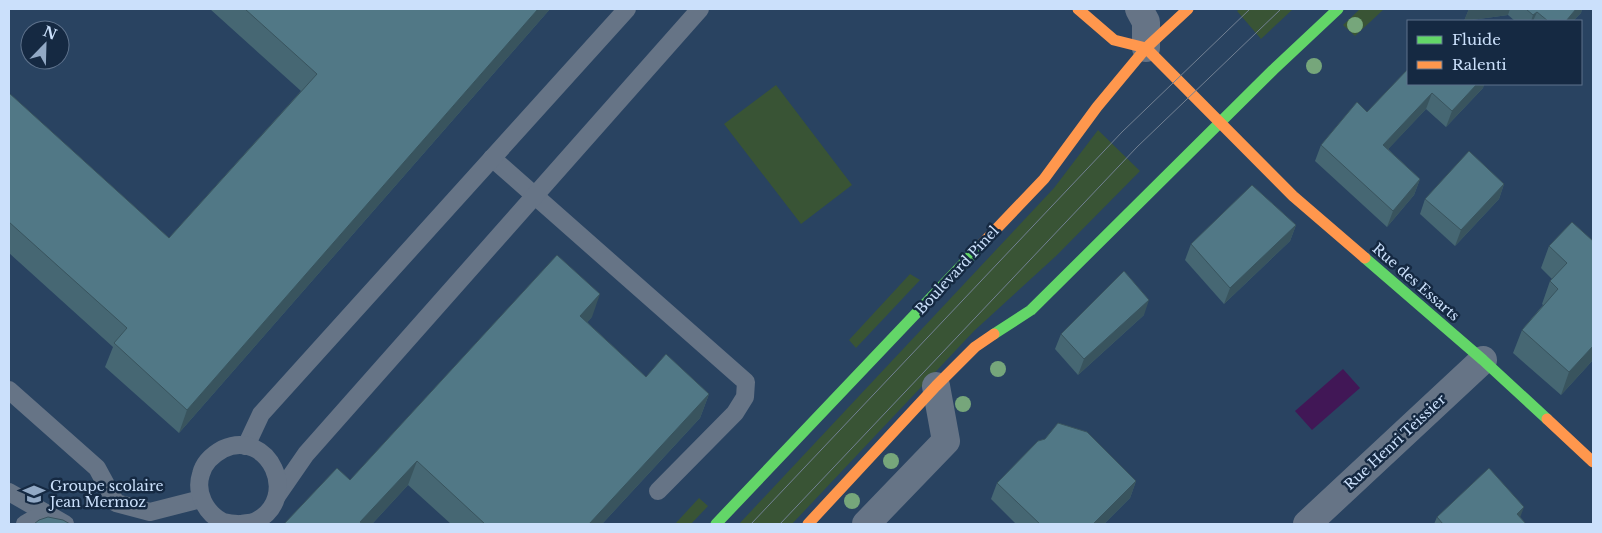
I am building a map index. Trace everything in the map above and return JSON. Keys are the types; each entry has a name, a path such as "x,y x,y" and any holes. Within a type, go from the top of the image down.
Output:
{"street":[{"path":"1078,9 1114,40 1146,48 1146,22 1139,9"},
{"name":"Boulevard Pinel","path":"716,524 1044,178 1146,48 1188,9"},
{"path":"808,524 936,386 976,347 1031,310 1273,70 1338,9"},
{"name":"Rue des Essarts","path":"1146,48 1293,196 1483,360 1593,462"},
{"name":"Rue Henri Teissier","path":"1307,524 1483,360"},
{"path":"866,524 946,441 936,386"}],"lane":[{"path":"246,446 261,414 627,9"},
{"path":"277,496 278,479 272,464 261,452 246,446 229,446 214,454 203,466 198,482 201,499 210,512 224,522 240,524 256,521 269,510 306,454 700,9"},
{"path":"492,158 746,382 745,397 735,414 658,491"},
{"path":"9,390 97,468 116,503 150,512 201,499"},
{"path":"9,492 65,524"},
{"path":"25,524 44,513"}],"green space":[{"path":"1240,9 1293,9 1261,39 1237,11"},
{"path":"1360,9 1384,9 1355,36 1343,25"},
{"path":"776,85 852,185 801,224 724,124"},
{"path":"1098,130 1140,171 1056,256 974,331 792,524 739,524 1054,188"},
{"path":"910,274 920,280 856,348 849,340"},
{"path":"699,498 708,506 691,524 675,524"}],"shaded area":[{"path":"1343,369 1360,388 1312,430 1295,411"}],"building":[{"path":"245,9 538,9 187,410 114,343 127,328 9,222 9,93 169,238 317,74"},
{"path":"1526,9 1576,9 1567,20 1547,20 1537,12 1533,15"},
{"path":"1407,70 1407,85 1476,85 1452,111 1432,93 1383,145 1420,179 1393,211 1321,145 1357,102 1367,112"},
{"path":"1469,151 1504,184 1461,230 1425,199"},
{"path":"1252,185 1296,225 1230,288 1191,244"},
{"path":"1572,222 1593,241 1593,346 1569,372 1522,330 1558,289 1550,281 1567,263 1549,246"},
{"path":"557,255 600,294 580,316 646,377 666,354 709,394 589,524 485,524 417,461 360,522 363,524 284,524 337,468 350,480"},
{"path":"1124,271 1149,300 1084,359 1061,334"},
{"path":"1058,423 1087,432 1136,481 1093,524 1040,524 997,483 1038,441 1045,439"},
{"path":"1489,468 1524,507 1517,514 1526,524 1443,524 1437,517"},
{"path":"48,517 63,520 70,524 34,524"}],"tram line":[{"path":"751,524 1122,132 1250,9"},
{"path":"780,524 1137,147 1281,9"}],"traffic: fast":[{"path":"994,334 1031,310 1273,70 1338,9"},
{"path":"716,524 982,244"},
{"path":"1365,258 1483,360 1547,419"}],"traffic: slow":[{"path":"1078,9 1114,40 1146,48 1293,196 1365,258"},
{"path":"982,244 1044,179 1097,107 1146,48 1188,9"},
{"path":"808,524 936,386 975,347 994,334"},
{"path":"1547,419 1593,462"}],"place":[{"name":"Groupe scolaire Jean Mermoz","path":"34,494"}]}
